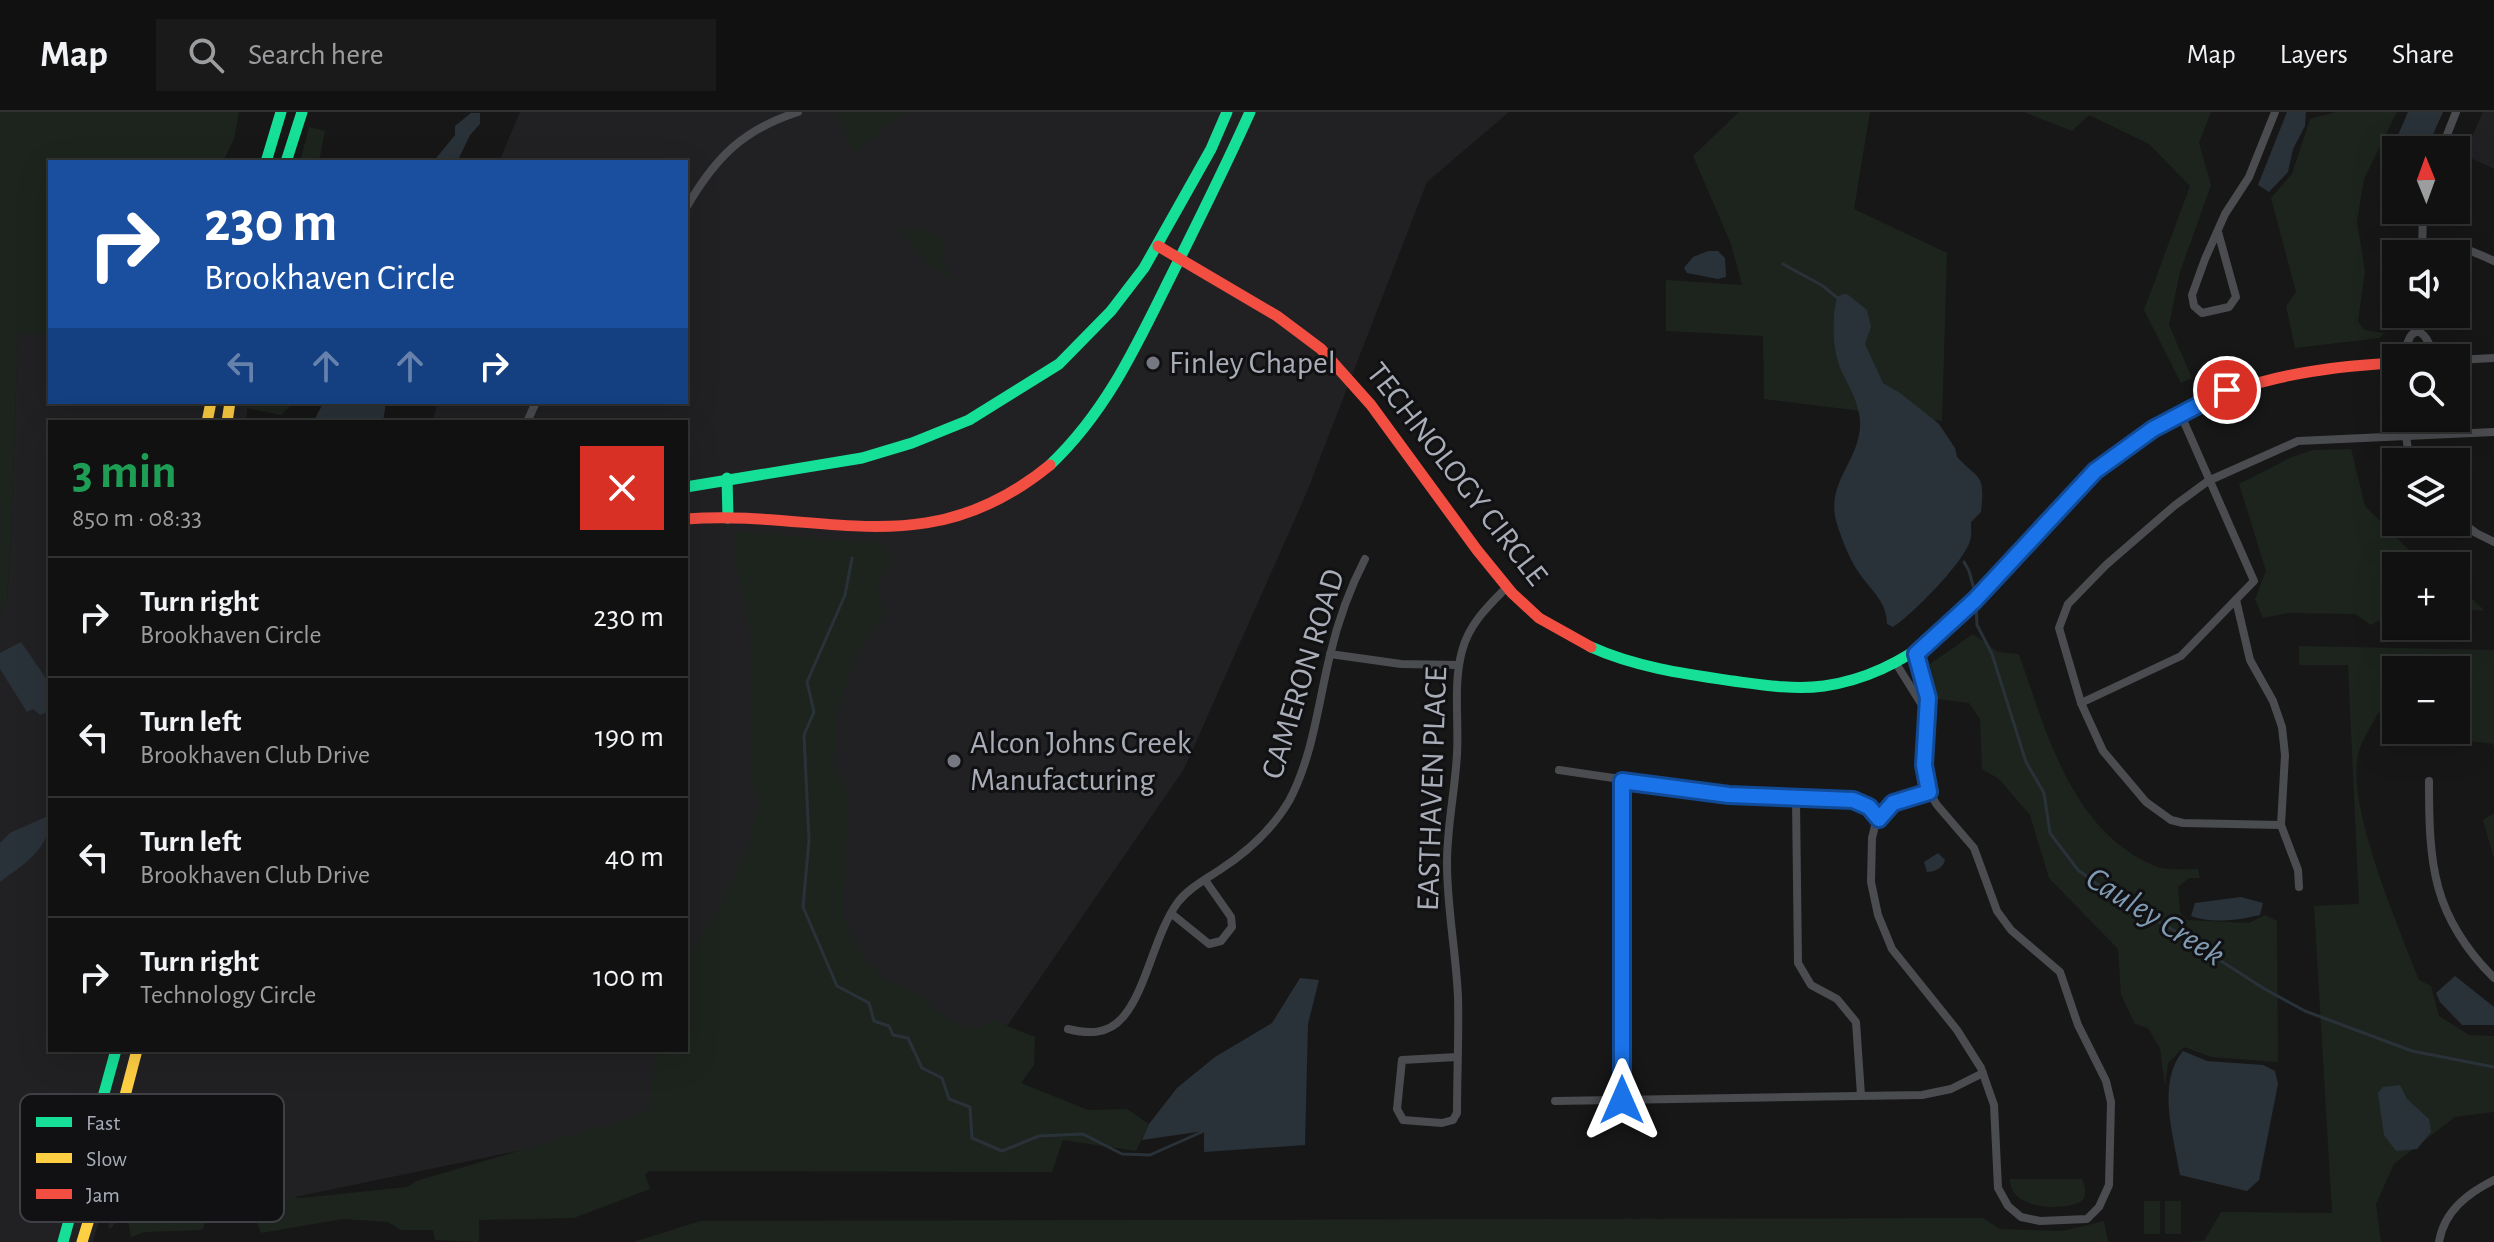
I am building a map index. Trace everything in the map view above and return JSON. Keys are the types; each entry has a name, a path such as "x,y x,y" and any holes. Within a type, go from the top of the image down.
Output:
{"main road":[{"path":"267,160 281,112"},
{"path":"287,160 302,112"},
{"path":"688,487 862,458 912,443 969,420 1059,364 1111,311 1158,246 1211,149 1227,112"},
{"path":"688,519 728,518 866,529 911,527 946,520 1005,497 1050,466 1103,409 1180,260 1250,112"},
{"name":"TECHNOLOGY CIRCLE","path":"1158,246 1282,318 1329,357 1354,384 1507,587 1548,624 1588,648 1622,660 1658,669 1791,688 1840,684 1897,665 1916,654 1975,600 2095,471 2180,413 2227,390 2272,376 2308,369 2382,364"},
{"path":"727,478 728,518"},
{"path":"104,1094 115,1052"},
{"path":"125,1094 136,1052"},
{"path":"63,1242 69,1222"},
{"path":"82,1242 88,1222"}],"street":[{"path":"688,204 702,180 727,151 750,133 776,119 798,112"},
{"path":"2218,232 2236,297 2229,307 2202,313 2194,306 2192,295 2225,214 2249,177 2275,112"},
{"path":"2447,136 2456,112"},
{"path":"2470,251 2494,261"},
{"path":"2418,328 2418,332"},
{"path":"2406,344 2407,339 2418,332 2425,334 2431,344"},
{"path":"2470,359 2494,358"},
{"path":"2081,703 2181,656 2254,581 2180,413"},
{"path":"2281,825 2183,823 2171,820 2146,802 2103,751 2081,703 2059,628 2068,604 2106,565 2208,481 2308,439 2494,432"},
{"path":"2406,436 2408,448"},
{"path":"2470,528 2494,542"},
{"name":"CAMERON ROAD","path":"1068,1029 1090,1034 1107,1029 1123,1017 1179,902 1261,838 1288,801 1311,744 1330,654 1351,586 1365,559"},
{"name":"EASTHAVEN PLACE","path":"1457,1057 1402,1060 1397,1109 1403,1120 1442,1123 1453,1120 1457,1113 1458,996 1447,863 1449,822 1456,782 1459,665 1462,650 1478,615 1507,587"},
{"path":"2236,600 2250,660 2273,701 2282,727 2285,755 2281,825 2298,870 2299,887"},
{"path":"1330,654 1401,664 1459,665"},
{"path":"1916,654 1925,688 1924,765 1929,792 1974,848 1997,911 2011,930 2060,972 2078,1025 2106,1081 2111,1102 2109,1185 2099,1207 2087,1219 2040,1221 2021,1217 2008,1206 1998,1188 1994,1105 1983,1073 1957,1030 1892,949 1878,915 1871,882 1872,838 1879,819 1893,803 1929,792"},
{"path":"1897,665 1927,714"},
{"path":"1914,693 1925,688"},
{"path":"1559,770 1729,795 1853,800 1869,807 1879,819"},
{"path":"1622,781 1622,1100"},
{"path":"2429,781 2430,853 2446,912 2459,938 2494,978"},
{"path":"1796,800 1798,963 1811,985 1837,999 1856,1022 1861,1095"},
{"path":"1172,914 1209,944 1221,941 1232,927 1231,917 1205,880"},
{"path":"1555,1101 1934,1094 1983,1073"},
{"path":"2439,1242 2447,1219 2461,1200 2494,1180"}],"shaded area":[{"path":"0,112 239,112 234,139 224,160 48,160 48,336 18,333 7,602 0,615"},
{"path":"520,112 1509,112 1427,182 1306,494 1184,769 1005,1029 619,1130 285,1199 284,1094 20,1094 20,1222 98,1222 93,1242 0,1242 0,615 7,602 18,332 48,336 48,404 248,404 246,420 48,420 48,1052 688,1052 688,420 433,420 437,404 688,404 688,160 500,160"},
{"path":"837,112 906,112 854,156"},
{"path":"1739,112 1870,112 1854,209 1947,253 1942,421 1764,399 1763,336 1666,331 1666,280 1742,285 1731,244 1693,156"},
{"path":"2024,112 2211,112 2199,143 2211,185 2180,272 2169,325 2192,378 2181,383 2144,310 2190,186 2149,144 2089,115 2072,131"},
{"path":"2287,112 2306,112 2305,126 2293,149 2288,172 2269,192 2258,185"},
{"path":"2336,112 2397,112 2385,136 2382,136 2382,142 2364,179 2357,222 2365,271 2358,321 2364,330 2384,333 2380,338 2295,348 2286,306 2296,292 2271,198 2292,174 2310,119"},
{"path":"2408,112 2443,112 2432,136 2398,136"},
{"path":"2483,112 2494,112 2494,169 2470,158 2470,141"},
{"path":"471,113 480,113 480,124 470,135 458,160 435,160 455,135 455,126"},
{"path":"309,127 325,131 319,160 301,160"},
{"path":"897,228 923,229 939,235 944,249 941,261 956,282 930,266"},
{"path":"1718,251 1725,258 1726,277 1718,279 1687,273 1684,268 1693,257"},
{"path":"1843,294 1867,310 1871,327 1865,344 1883,383 1939,424 1955,448 1957,457 1979,479 1982,490 1981,512 1971,522 1971,539 1966,550 1936,587 1893,627 1887,624 1882,604 1851,559 1834,511 1838,485 1855,448 1860,421 1856,401 1841,370 1834,343 1835,305 1837,297"},
{"path":"247,404 292,404 281,415 246,408"},
{"path":"323,404 386,404 383,420 314,420"},
{"path":"2351,449 2365,506 2382,523 2382,536 2395,536 2411,552 2382,552 2382,619 2371,625 2355,614 2288,613 2263,618 2255,599 2266,571 2239,484 2292,457 2313,450"},
{"path":"735,531 879,543 893,562 881,575 878,587 887,615 866,637 851,668 836,716 834,768 848,792 843,917 864,958 888,982 917,993 961,1027 978,1028 992,1020 1035,1037 1034,1065 1021,1083 1088,1110 1127,1109 1149,1124 1136,1151 1063,1140 1052,1172 650,1171 645,1174 650,1189 574,1218 479,1220 479,1242 435,1240 433,1230 401,1230 388,1222 343,1219 261,1233 257,1222 284,1222 284,1196 301,1198 407,1187 416,1181 644,1114 649,1107 656,1052 688,1052 688,961 720,907 748,849 760,799 752,782 750,628 734,554"},
{"path":"2470,597 2485,611 2470,609"},
{"path":"1973,634 1998,652 2019,654 2066,776 2082,804 2102,829 2126,850 2155,866 2198,869 2200,878 2189,878 2178,887 2180,912 2187,920 2249,923 2265,915 2277,921 2278,1062 2211,1057 2184,1047 2168,1063 2165,1087 2160,1048 2148,1028 2135,1024 2121,995 2118,949 2049,878 2030,815 1999,779 1982,769 1980,719 1969,703 1937,699 1930,664"},
{"path":"21,642 48,681 48,712 40,715 33,709 27,712 0,669 0,653"},
{"path":"2299,646 2494,650 2494,751 2493,744 2470,740 2470,656 2382,656 2382,712 2378,713 2361,746 2356,774 2359,802 2376,866 2419,980 2431,986 2439,1016 2469,1035 2494,1036 2494,1112 2455,1117 2394,1164 2376,1204 2381,1242 2180,1242 2204,1241 2221,1212 2332,1213 2314,906 2359,904 2348,665 2299,665"},
{"path":"2494,813 2494,859 2483,820"},
{"path":"48,816 48,830 41,846 0,882 0,843 10,833"},
{"path":"1938,853 1945,860 1944,863 1938,869 1927,872 1924,862"},
{"path":"2241,897 2263,903 2260,915 2216,921 2191,916 2195,903"},
{"path":"2455,976 2494,1007 2494,1025 2462,1025 2440,1002 2436,993"},
{"path":"1300,978 1319,980 1308,1024 1305,1145 1204,1152 1204,1131 1142,1140 1149,1124 1177,1088 1215,1057 1272,1023"},
{"path":"2183,1051 2207,1061 2263,1065 2275,1071 2278,1084 2259,1180 2247,1191 2180,1175 2171,1128 2169,1094 2170,1079"},
{"path":"2400,1085 2407,1099 2429,1119 2431,1132 2417,1149 2396,1151 2384,1135 2378,1093 2383,1087"},
{"path":"2010,1179 2082,1179 2085,1196 2079,1202 2058,1207 2032,1204 2020,1199"},
{"path":"2144,1201 2160,1201 2160,1234 2144,1234"},
{"path":"2165,1201 2181,1201 2181,1234 2165,1234"},
{"path":"1983,1218 2000,1229 2062,1231 2104,1221 2108,1242 634,1242 700,1221"},
{"path":"128,1222 206,1222 202,1230 145,1232 131,1237"}],"waterway":[{"name":"Cauley Creek","path":"1783,264 1823,286 1840,300"},
{"path":"852,558 845,595 807,682 814,712 804,735 809,840 803,907 837,986 869,1003 874,1021 889,1026 893,1035 908,1038 922,1068 942,1078 949,1099 970,1107 972,1138 1002,1151 1039,1136 1083,1134 1122,1154 1150,1155 1204,1131"},
{"name":"Cauley Creek","path":"1964,562 1976,596"},
{"name":"Cauley Creek","path":"1976,603 1977,625 1992,654 2026,762 2044,793 2050,833 2078,870 2117,899 2305,1011 2412,1051 2494,1067"}],"traffic: fast":[{"path":"267,160 281,112"},
{"path":"287,160 302,112"},
{"path":"688,487 862,458 912,443 969,420 1059,364 1111,311 1144,268 1211,149 1227,112"},
{"path":"1050,465 1087,424 1131,356 1250,112"},
{"path":"1591,647 1660,669 1767,685 1824,686 1868,675 1907,656 1975,601 2065,502 2097,472"},
{"path":"727,478 728,518"},
{"path":"104,1094 115,1052"},
{"path":"63,1242 69,1222"}],"traffic: slow":[{"path":"207,420 211,404"},
{"path":"227,420 230,404"},
{"path":"125,1094 136,1052"},
{"path":"82,1242 88,1222"}],"traffic: jam":[{"path":"1158,246 1277,316 1321,349 1371,405 1512,593 1539,618 1591,647"},
{"path":"2097,472 2167,422 2237,390 2311,371 2382,364"},
{"path":"688,519 736,518 873,526 917,524 960,515 1004,496 1050,465"}],"place":[{"name":"Finley Chapel","path":"1153,363"},
{"name":"Alcon Johns Creek Manufacturing","path":"954,761"}],"route":[{"path":"1622,1100 1622,781 1729,795 1853,800 1869,807 1879,819 1893,803 1929,792 1924,765 1928,698 1916,654 1949,627 2095,471 2153,429 2227,390"}]}
